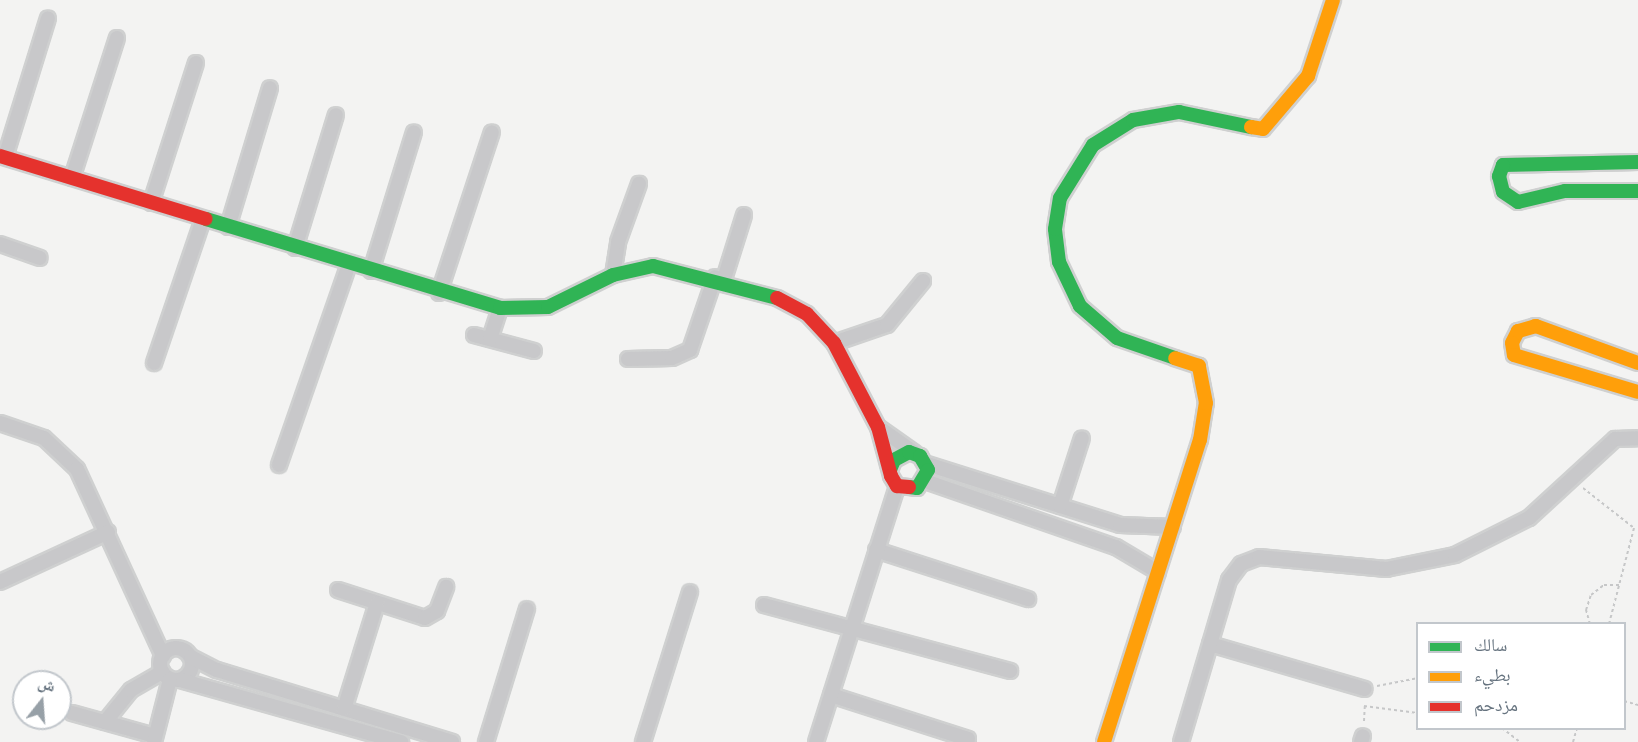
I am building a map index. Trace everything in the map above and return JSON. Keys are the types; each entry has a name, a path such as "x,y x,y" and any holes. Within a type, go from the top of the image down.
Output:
{"street":[{"path":"1104,742 1204,428 1205,397 1199,366 1117,338 1080,306 1059,262 1055,230 1060,198 1082,157 1132,120 1179,112 1263,129 1304,82 1333,0"},
{"path":"48,18 2,157 439,292 500,308 563,303 613,275 653,266 719,278 794,305 834,343 878,427 897,486 816,742"},
{"path":"72,178 117,38"},
{"path":"151,203 196,63"},
{"path":"228,227 270,88"},
{"path":"295,248 336,115"},
{"path":"371,271 414,132"},
{"path":"439,292 492,132"},
{"path":"1638,162 1503,165 1499,176 1503,192 1518,202 1565,191 1638,191"},
{"path":"613,275 618,242 639,184"},
{"path":"628,359 672,358 690,350 744,216"},
{"path":"154,363 204,219"},
{"path":"0,244 40,258"},
{"path":"279,465 349,264"},
{"path":"834,343 887,325 923,281"},
{"path":"490,339 500,308"},
{"path":"1638,363 1536,326 1518,331 1512,343 1514,356 1638,392"},
{"path":"474,335 534,351"},
{"path":"0,423 33,433 63,451 108,532 171,677 155,739 72,713"},
{"path":"878,427 927,464 1109,521 1173,527"},
{"path":"1060,506 1082,438"},
{"path":"1181,742 1228,580 1250,559 1406,568 1455,555 1505,531 1573,480 1615,440 1638,438"},
{"path":"890,470 898,456 915,453"},
{"path":"897,486 912,490 925,481 927,464"},
{"path":"925,481 1102,541 1158,572"},
{"path":"1102,541 1109,521"},
{"path":"0,582 108,532"},
{"path":"876,550 1028,600"},
{"path":"338,590 429,618 446,587"},
{"path":"643,742 690,592"},
{"path":"344,709 377,603"},
{"path":"764,605 1010,671"},
{"path":"486,742 527,609"},
{"path":"1210,644 1365,689"},
{"path":"163,656 179,648 217,670 344,709 412,736 452,742"},
{"path":"105,723 131,690 171,677 190,674 191,657"},
{"path":"171,677 400,742"},
{"path":"831,695 968,739"}],"path":[{"path":"1573,480 1634,528 1610,622"},
{"path":"1589,622 1591,595 1604,585 1620,585"},
{"path":"1362,739 1365,689 1416,678"},
{"path":"1364,706 1416,713"},
{"path":"1503,730 1520,742"}],"traffic: fast":[{"path":"1175,358 1117,338 1080,306 1059,262 1055,229 1060,198 1093,145 1133,120 1179,112 1251,127"},
{"path":"1638,162 1503,165 1499,176 1503,192 1518,202 1565,191 1638,191"},
{"path":"206,219 500,308 548,307 613,275 653,266 777,298"},
{"path":"890,470 894,460 909,452 920,456 928,470 917,488 909,487"}],"traffic: slow":[{"path":"1251,127 1263,129 1308,76 1333,0"},
{"path":"1638,363 1536,326 1518,331 1512,343 1514,355 1638,392"},
{"path":"1104,742 1200,440 1206,403 1199,366 1175,358"}],"traffic: jam":[{"path":"0,156 206,219"},
{"path":"777,298 807,314 834,343 878,427 891,476 897,486 909,487"}]}
